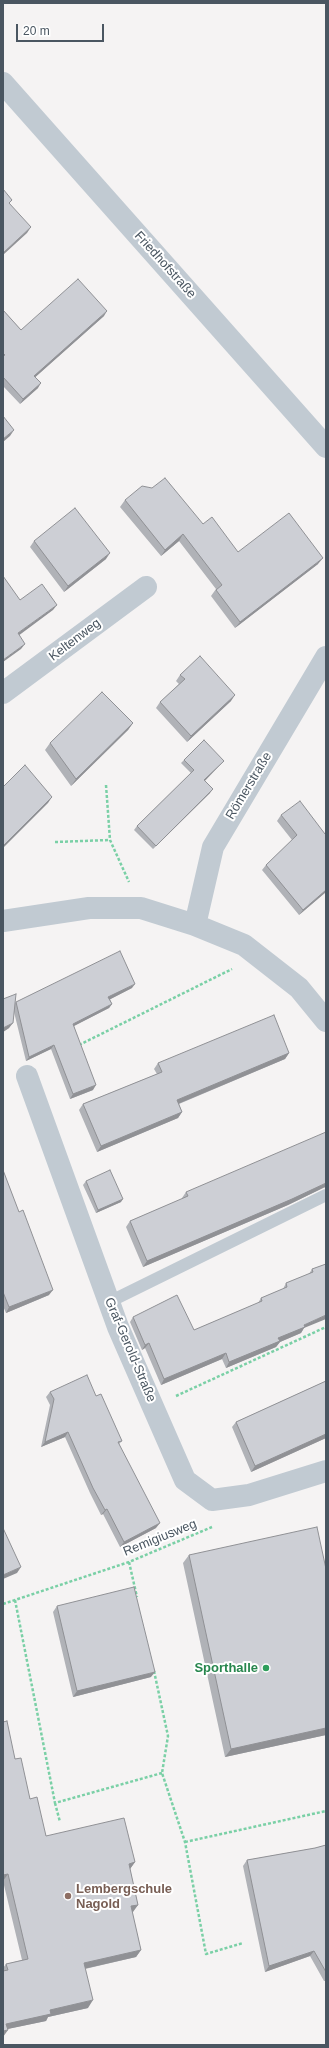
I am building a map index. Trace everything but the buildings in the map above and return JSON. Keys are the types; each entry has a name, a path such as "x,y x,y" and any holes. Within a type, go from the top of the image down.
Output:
{"street":[{"name":"Friedhofstraße","path":"3,83 326,447"},
{"name":"Keltenweg","path":"3,692 146,587"},
{"name":"Römerstraße","path":"195,925 213,846 326,658"},
{"path":"3,921 89,908 141,908 195,925 244,945 299,988 326,1021"},
{"name":"Graf-Gerold-Straße","path":"27,1076 118,1327 185,1480 212,1500 249,1495 326,1471"}],"lane":[{"path":"109,1302 326,1195"}],"path":[{"path":"106,784 110,840 141,908"},
{"path":"55,842 110,840"},
{"path":"76,1046 240,966 251,951"},
{"path":"153,1407 326,1327"},
{"name":"Remigiusweg","path":"3,1604 129,1562 214,1527"},
{"path":"129,1562 138,1600"},
{"path":"15,1600 60,1822"},
{"path":"153,1668 168,1736 162,1773 184,1842 206,1954 242,1944"},
{"path":"55,1803 162,1773"},
{"path":"184,1842 326,1811"}],"place":[{"name":"Sporthalle","path":"266,1668"},
{"name":"Lembergschule Nagold","path":"68,1896"}]}
